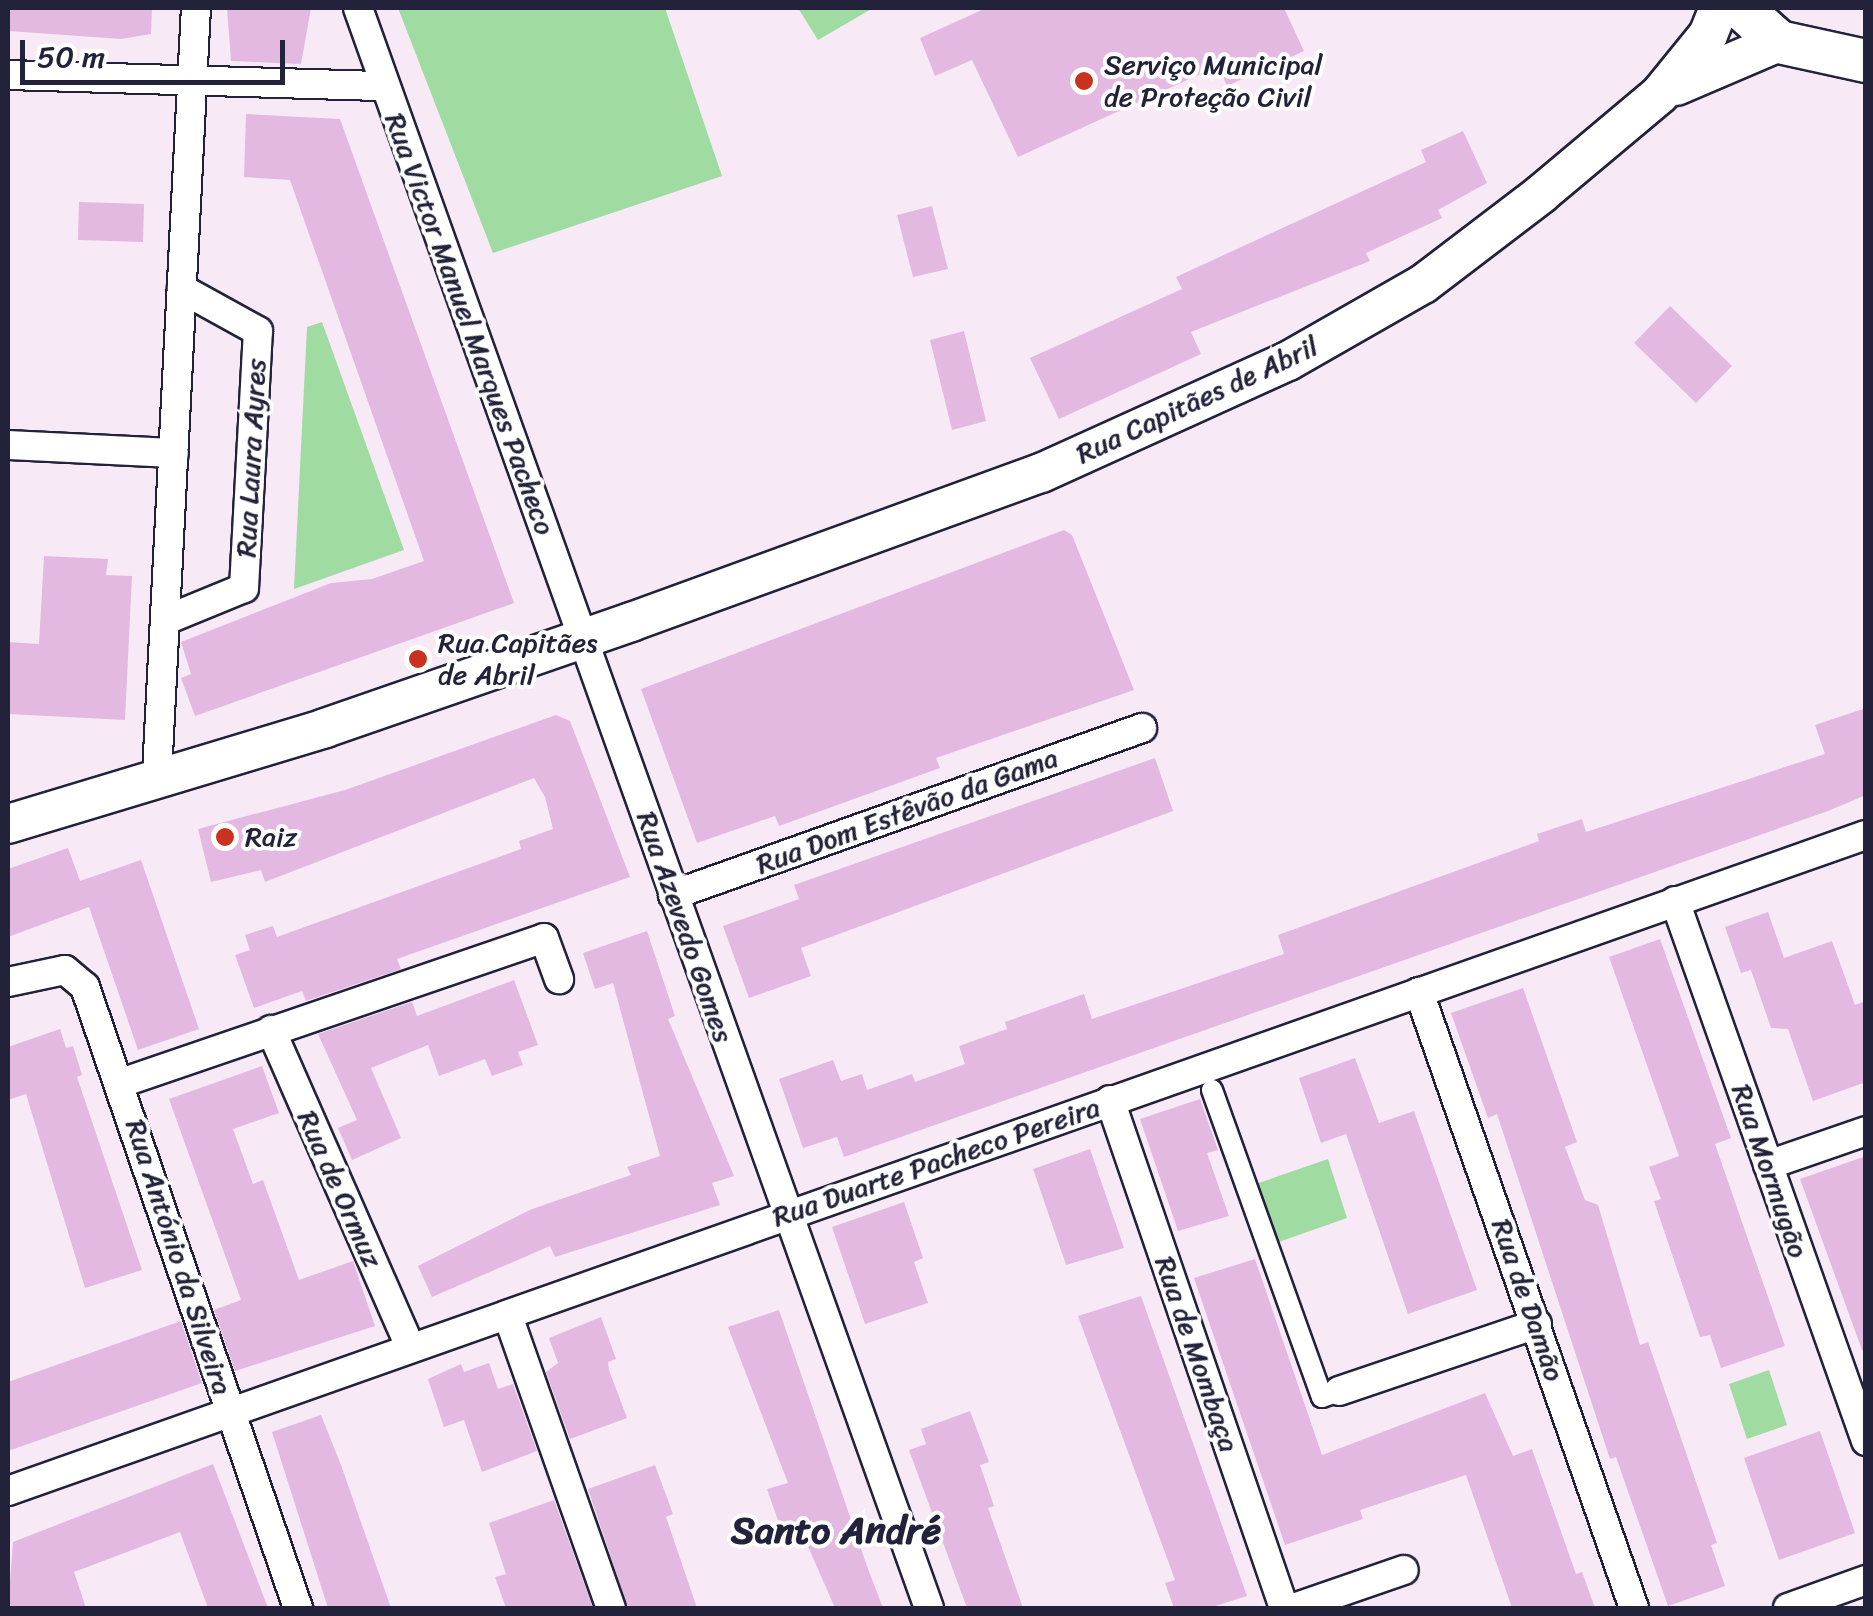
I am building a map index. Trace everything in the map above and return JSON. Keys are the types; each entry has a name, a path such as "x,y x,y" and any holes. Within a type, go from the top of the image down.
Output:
{"main road":[{"name":"Rua Capitães de Abril","path":"8,824 157,774 325,728 585,639 1040,473 1288,361 1423,284 1660,94 1708,36 1719,8"},
{"path":"1741,8 1779,42 1866,61"},
{"path":"1660,94 1726,60 1779,42"}],"street":[{"path":"157,774 196,8"},
{"name":"Rua Victor Manuel Marques Pacheco","path":"358,8 585,639"},
{"path":"8,75 384,86"},
{"name":"Rua Laura Ayres","path":"166,620 244,588 258,331 182,288"},
{"path":"8,445 174,454"},
{"name":"Rua Azevedo Gomes","path":"585,639 928,1608"},
{"name":"Rua Dom Estêvão da Gama","path":"673,895 1142,728"},
{"name":"Rua Duarte Pacheco Pereira","path":"8,1491 1866,834"},
{"name":"Rua Mormugão","path":"1675,901 1863,1426"},
{"path":"121,1084 544,938 559,978"},
{"name":"Rua António da Silveira","path":"8,982 65,970 85,987 298,1608"},
{"name":"Rua de Damão","path":"1419,992 1634,1608"},
{"name":"Rua de Ormuz","path":"270,1030 410,1347"},
{"path":"1212,1090 1322,1396 1537,1324"},
{"name":"Rua de Mombaça","path":"1110,1100 1284,1608"},
{"path":"1768,1165 1866,1130"},
{"path":"508,1316 611,1608"},
{"path":"1294,1608 1404,1570"},
{"path":"1788,1608 1866,1580"}],"green space":[{"path":"398,8 665,8 722,176 493,253"},
{"path":"798,8 873,8 818,40"},
{"path":"322,322 404,550 294,589 307,327"},
{"path":"1328,1159 1347,1218 1273,1244 1250,1186"},
{"path":"1769,1370 1787,1425 1747,1439 1729,1384"}],"building":[{"path":"8,8 152,8 151,34 121,39 8,31"},
{"path":"227,8 311,8 301,64 231,61"},
{"name":"Serviço Municipal de Proteção Civil","path":"986,8 1284,8 1304,51 1227,86 1218,66 1018,157 972,60 935,76 920,38"},
{"path":"246,114 340,119 514,603 195,716 181,678 191,674 181,642 331,583 372,579 424,561 290,180 244,177"},
{"path":"1463,131 1487,183 1438,210 1442,218 1366,253 1370,261 1191,332 1201,354 1059,419 1030,358 1182,289 1176,277 1426,162 1421,150"},
{"path":"79,202 144,204 143,242 78,240"},
{"path":"932,206 948,269 913,277 897,215"},
{"path":"1670,306 1732,366 1696,403 1634,343"},
{"path":"964,331 986,421 952,430 930,340"},
{"path":"1064,530 1072,535 1134,690 936,758 940,768 779,826 775,816 697,843 641,689"},
{"path":"44,556 108,559 106,575 132,576 125,720 8,714 8,642 39,644"},
{"path":"1866,708 1866,795 1828,811 844,1157 837,1137 803,1148 779,1079 833,1060 841,1081 862,1074 867,1090 912,1074 915,1082 965,1064 959,1046 1007,1029 1005,1022 1084,994 1092,1019 1284,954 1278,935 1539,841 1537,834 1582,819 1586,832 1825,754 1815,725"},
{"path":"556,715 570,721 630,877 397,959 401,969 306,1001 302,991 254,1008 235,955 250,950 245,935 273,926 277,937 521,849 519,841 553,829 545,797 534,778 265,882 261,870 211,882 198,829 345,790"},
{"path":"1155,758 1173,811 801,948 811,976 749,998 723,926 799,899 794,885"},
{"path":"68,848 80,881 141,860 199,1029 138,1050 89,907 8,937 8,869"},
{"path":"1768,912 1784,958 1832,941 1855,1005 1866,1001 1866,1082 1813,1101 1788,1029 1771,1028 1751,970 1741,973 1725,927"},
{"path":"647,931 675,1016 668,1019 734,1176 712,1183 720,1205 555,1257 550,1246 432,1297 418,1266 532,1209 631,1175 627,1167 660,1156 613,983 595,989 583,953"},
{"path":"1660,939 1731,1138 1715,1144 1785,1346 1721,1368 1710,1335 1700,1337 1654,1201 1661,1199 1649,1167 1679,1156 1609,957"},
{"path":"514,980 538,1045 518,1052 523,1065 492,1076 485,1059 439,1076 428,1045 371,1068 401,1138 352,1160 338,1128 357,1120 318,1034 412,1002 417,1016"},
{"path":"1523,988 1577,1142 1565,1147 1585,1200 1598,1205 1640,1345 1648,1342 1717,1543 1711,1545 1725,1586 1668,1606 1616,1457 1610,1459 1497,1114 1488,1118 1451,1013"},
{"path":"60,1029 66,1048 73,1046 82,1075 77,1077 142,1270 85,1288 26,1094 8,1100 8,1047"},
{"path":"1355,1058 1379,1123 1414,1111 1477,1290 1408,1314 1346,1134 1321,1143 1299,1078"},
{"path":"262,1066 279,1113 233,1129 253,1184 263,1180 299,1280 353,1261 375,1326 235,1371 214,1310 241,1300 169,1099"},
{"path":"1200,1099 1218,1150 1207,1153 1229,1216 1178,1231 1140,1119"},
{"path":"1090,1149 1124,1248 1066,1265 1033,1169"},
{"path":"1866,1156 1866,1350 1862,1350 1800,1179"},
{"path":"904,1202 923,1258 914,1262 928,1303 865,1324 832,1227"},
{"path":"1255,1259 1322,1455 1485,1393 1513,1456 1532,1449 1576,1574 1582,1572 1595,1608 1512,1608 1466,1475 1360,1510 1363,1519 1285,1545 1194,1278"},
{"path":"1141,1296 1247,1596 1209,1608 1174,1608 1165,1583 1175,1580 1078,1316"},
{"path":"779,1310 883,1608 835,1608 799,1526 782,1532 767,1489 788,1483 728,1327"},
{"path":"601,1317 616,1359 608,1362 609,1370 627,1418 570,1439 546,1372 558,1363 549,1338"},
{"path":"181,1321 202,1383 8,1451 8,1382"},
{"path":"489,1363 498,1389 513,1384 537,1451 482,1472 464,1420 444,1427 428,1379 461,1364 464,1372"},
{"path":"970,1411 989,1462 980,1465 994,1506 988,1508 1023,1608 967,1608 909,1450 926,1444 921,1429"},
{"path":"321,1415 391,1608 328,1608 272,1432"},
{"path":"1820,1431 1855,1533 1779,1560 1744,1458"},
{"path":"213,1464 268,1608 208,1608 180,1532 74,1572 86,1608 8,1608 13,1542"},
{"path":"655,1465 673,1514 666,1517 697,1608 628,1608 588,1489"},
{"path":"554,1500 593,1608 506,1608 495,1577 506,1574 489,1523"}],"place":[{"name":"Serviço Municipal de Proteção Civil","path":"1084,81"},
{"name":"Rua Capitães de Abril","path":"418,659"},
{"name":"Raiz","path":"225,837"}],"district":[{"name":"Santo André","path":"836,1531"}]}
